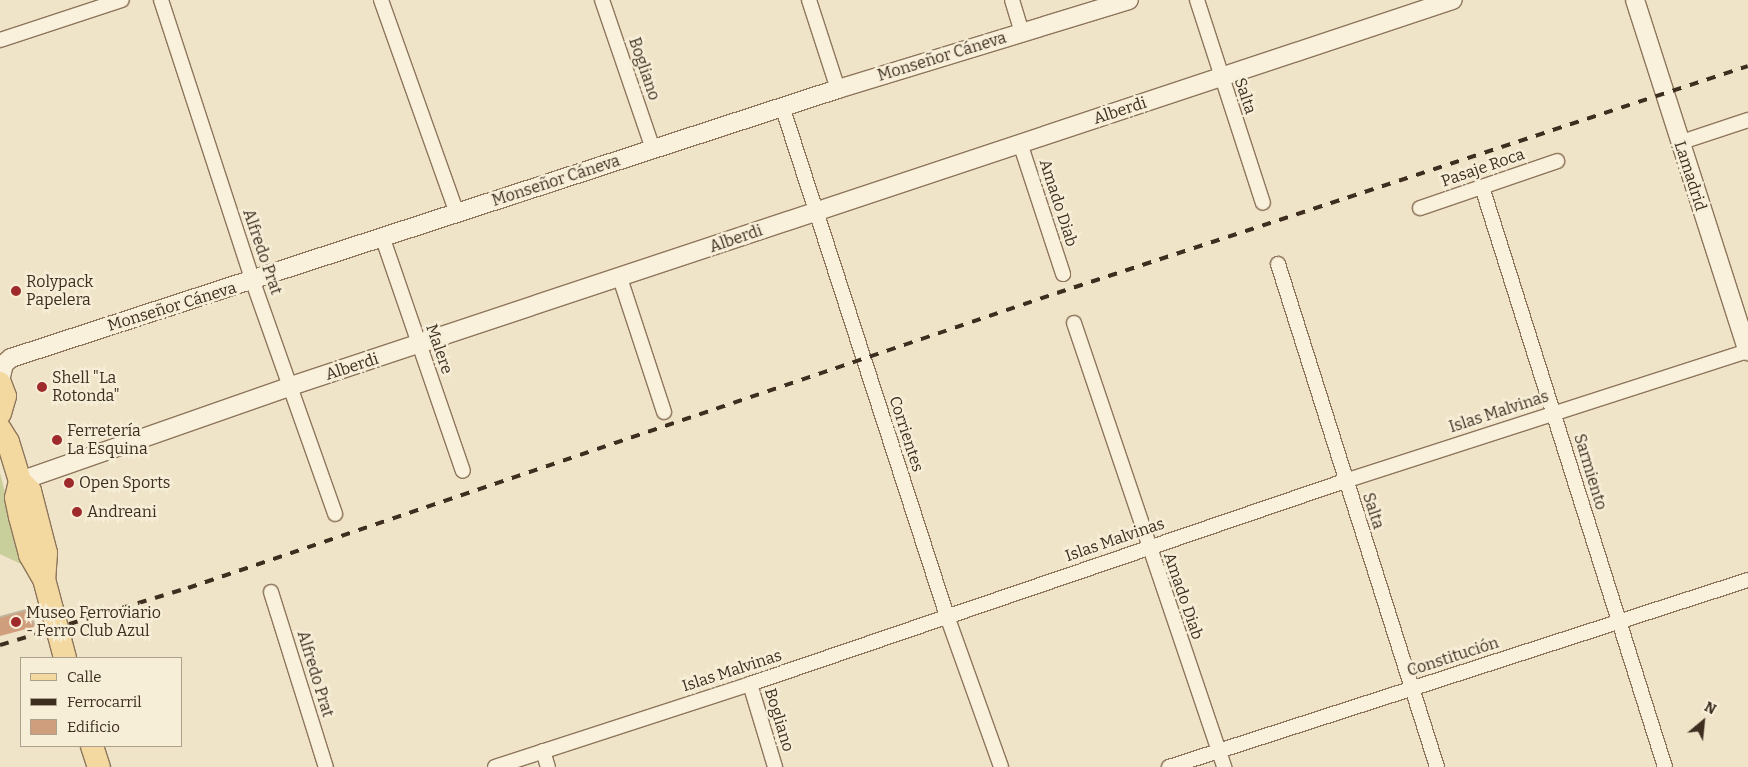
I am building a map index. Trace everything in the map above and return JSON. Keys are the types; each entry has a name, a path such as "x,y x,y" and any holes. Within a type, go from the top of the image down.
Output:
{"main road":[{"path":"0,382 5,396 0,413"},
{"path":"0,429 20,481 30,491 44,544 44,579 65,657"},
{"path":"92,747 99,767"}],"street":[{"path":"0,40 122,0"},
{"name":"Alfredo Prat","path":"160,0 253,282 335,514"},
{"path":"381,0 456,214"},
{"name":"Bogliano","path":"602,0 653,149"},
{"path":"809,0 838,89"},
{"path":"1012,0 1022,33"},
{"name":"Monseñor Cáneva","path":"0,382 4,364 11,358 253,282 653,149 783,109 838,89 1128,0"},
{"name":"Salta","path":"1197,0 1220,78 1263,203"},
{"name":"Alberdi","path":"20,481 291,386 419,346 1020,143 1453,0"},
{"name":"Lamadrid","path":"1635,0 1748,351"},
{"name":"Corrientes","path":"783,109 947,616 1001,767"},
{"path":"1680,143 1748,120"},
{"name":"Amado Diab","path":"1020,143 1063,274"},
{"name":"Pasaje Roca","path":"1420,208 1557,161"},
{"name":"Sarmiento","path":"1482,187 1554,412 1617,622 1665,767"},
{"name":"Malere","path":"383,239 462,471"},
{"name":"Salta","path":"1278,264 1345,481 1438,767"},
{"path":"620,278 664,412"},
{"name":"Amado Diab","path":"1074,323 1148,548 1224,767"},
{"name":"Islas Malvinas","path":"495,767 750,684 1345,481 1554,412 1748,351"},
{"name":"Constitución","path":"1169,767 1748,580"},
{"name":"Alfredo Prat","path":"271,592 326,767"},
{"name":"Bogliano","path":"750,684 775,767"},
{"path":"543,751 548,767"}],"green space":[{"path":"0,473 22,555 23,565 0,554"}],"building":[{"name":"Museo Ferroviario - Ferro Club Azul","path":"29,610 34,627 0,636 0,618"}],"railway":[{"path":"0,645 188,588 1057,293 1748,66"}],"place":[{"name":"Rolypack Papelera","path":"16,291"},
{"name":"Shell \"La Rotonda\"","path":"42,387"},
{"name":"Ferretería La Esquina","path":"57,440"},
{"name":"Open Sports","path":"69,483"},
{"name":"Andreani","path":"77,512"},
{"name":"Museo Ferroviario - Ferro Club Azul","path":"16,622"}]}
